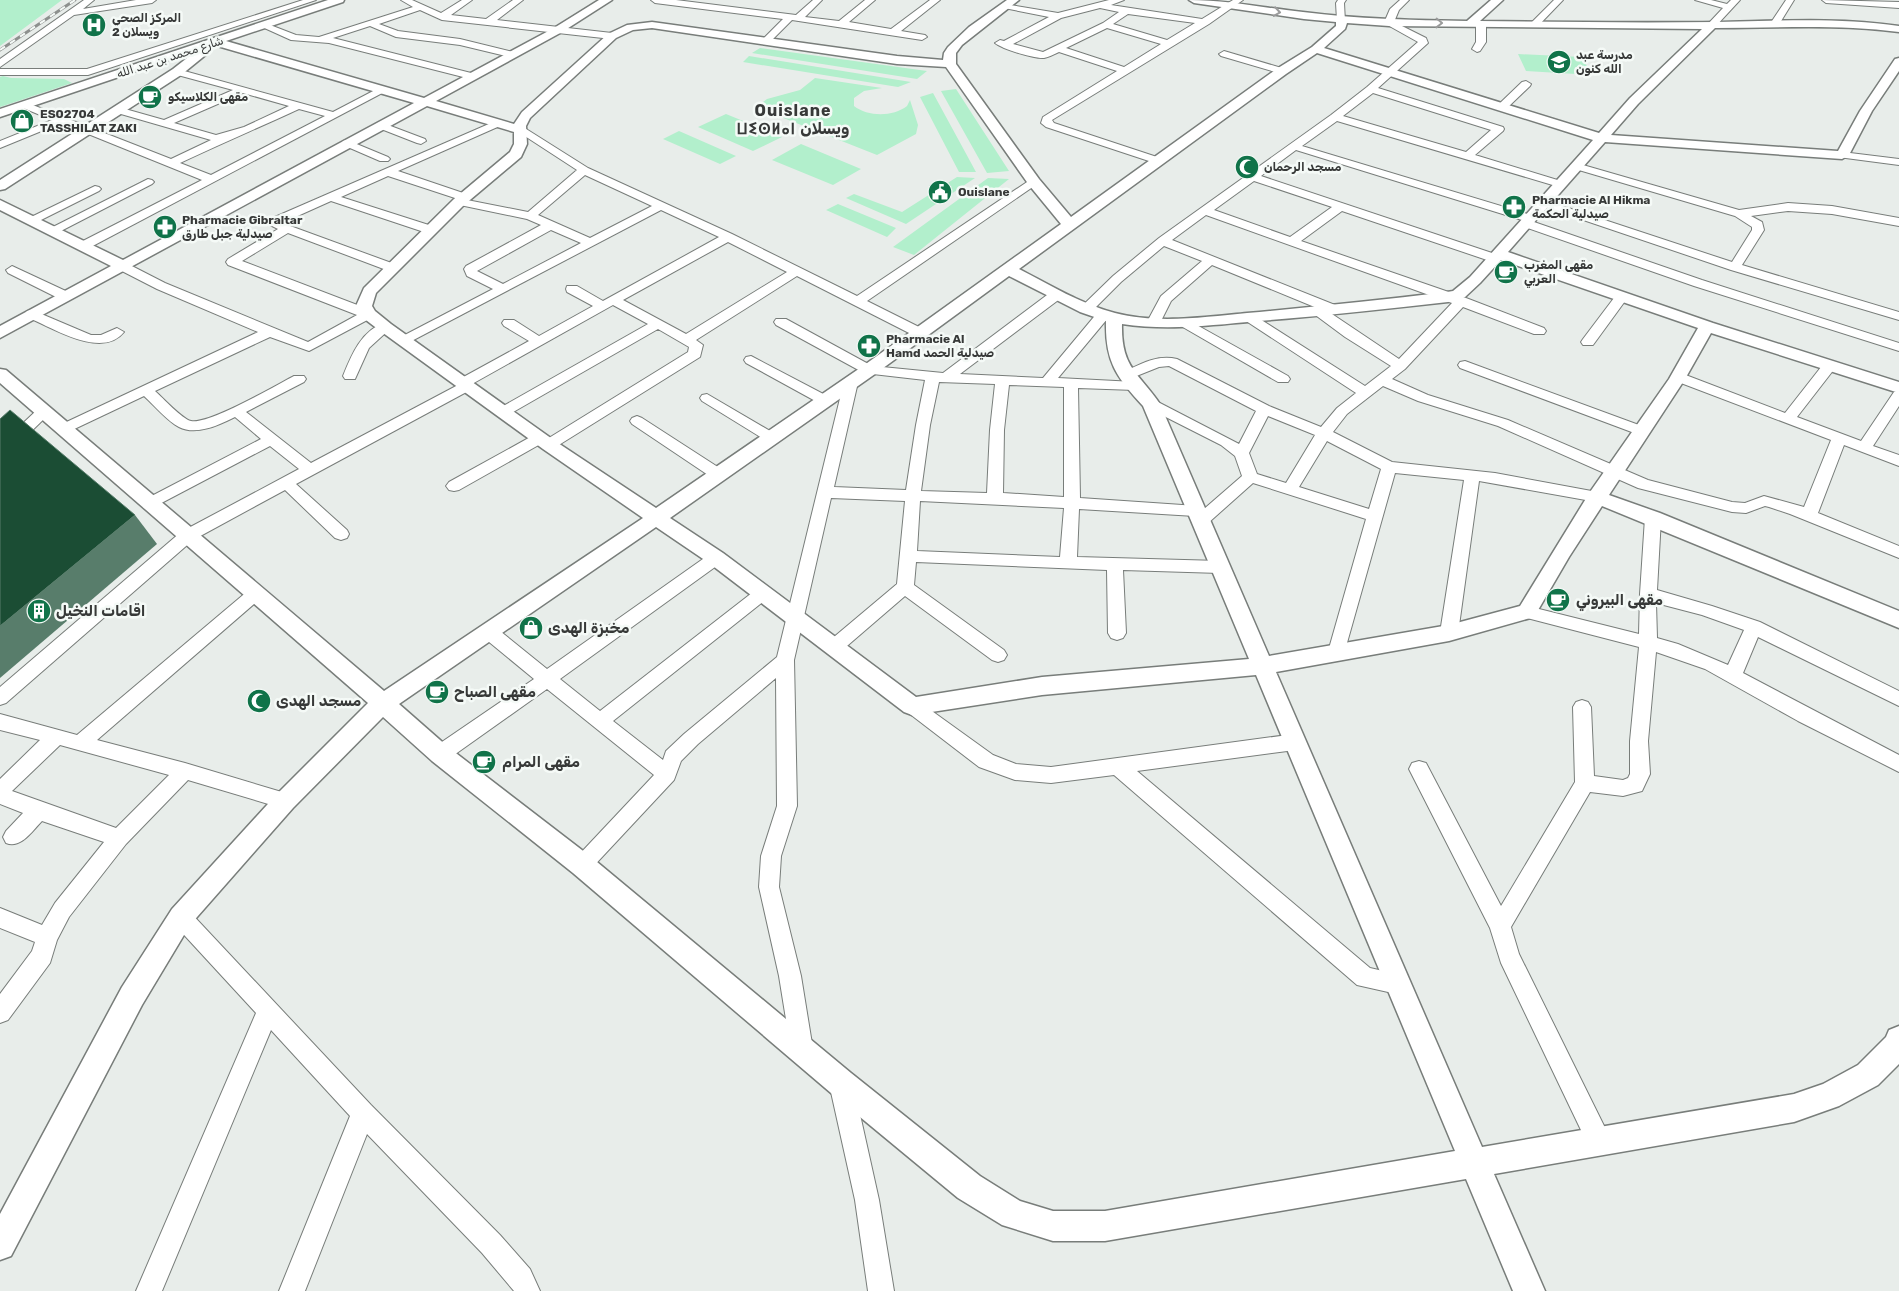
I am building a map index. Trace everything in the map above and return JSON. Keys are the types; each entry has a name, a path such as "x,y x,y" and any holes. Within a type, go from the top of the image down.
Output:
{"street":[{"path":"0,64 90,0"},
{"path":"72,14 136,1 152,0"},
{"path":"405,0 418,8 442,18 612,36"},
{"path":"442,18 468,0"},
{"path":"488,22 519,0"},
{"path":"0,333 510,54 558,30 607,0"},
{"path":"655,0 841,24 922,37"},
{"path":"767,40 818,0"},
{"path":"841,24 871,0"},
{"path":"893,32 936,0"},
{"path":"1005,45 1058,16 1120,0"},
{"path":"1194,0 1235,2 1342,20 1389,23 1534,25 1775,24 1878,26 1899,29"},
{"path":"0,1245 132,996 181,917 285,801 383,703 772,438 1070,226 1282,71 1316,49 1341,27 1340,3 1342,0"},
{"path":"1389,23 1395,9 1405,0"},
{"path":"1476,24 1498,0"},
{"path":"1534,25 1559,0"},
{"path":"1700,0 1733,4"},
{"path":"1775,24 1790,0"},
{"path":"1826,0 1899,5"},
{"path":"0,72 88,72 208,41 309,1 337,1"},
{"name":"شارع محمد بن عبد الله","path":"0,113 208,41 265,26 337,1"},
{"path":"1159,161 1046,123 1047,119 1206,22 1235,2"},
{"path":"1058,16 1010,3 951,50 948,57 950,64 1034,182 1070,226"},
{"path":"1290,489 1324,433 1342,411 1400,366 1454,299 1475,280 1601,138 1651,84 1733,4"},
{"path":"1100,6 1206,22"},
{"path":"265,26 294,38 306,41 320,40 418,8"},
{"path":"995,42 1039,55 1045,55 1106,25 1126,11"},
{"path":"370,23 396,34 460,42 510,54"},
{"path":"1086,309 1106,289 1163,241 1335,117 1371,89 1424,41 1389,23"},
{"path":"1476,24 1481,42 1477,49"},
{"path":"368,314 364,306 370,291 462,200 516,154 521,144 520,121 612,36 622,30 632,26 652,25 897,60 950,64"},
{"path":"1106,25 1169,44"},
{"path":"320,40 472,76"},
{"path":"0,186 200,56 208,41"},
{"path":"208,41 519,129 584,170 920,332"},
{"path":"1059,49 1127,71"},
{"path":"1316,49 1601,138 1842,155 1899,162"},
{"path":"1224,54 1282,71"},
{"path":"1842,155 1866,112 1899,62"},
{"path":"88,72 97,81"},
{"path":"177,72 334,115"},
{"path":"1490,126 1526,84"},
{"path":"1371,89 1499,130 1467,157"},
{"path":"165,123 242,90"},
{"path":"83,246 381,91"},
{"path":"24,105 210,179"},
{"path":"170,164 297,106"},
{"path":"118,110 216,138 227,137"},
{"path":"1335,117 1560,184"},
{"path":"0,145 60,120"},
{"path":"393,268 272,223 498,123"},
{"path":"380,125 421,140"},
{"path":"347,143 384,159"},
{"path":"1296,146 1528,221 1698,283 1899,348"},
{"path":"1576,166 1739,214 1754,221 1758,224 1758,230 1735,267"},
{"path":"530,216 584,170"},
{"path":"388,172 462,200 530,216 591,243"},
{"path":"1253,177 1340,207 1622,296 1707,326 1899,388"},
{"path":"53,230 148,182"},
{"path":"857,302 1034,182"},
{"path":"31,220 95,188"},
{"path":"331,197 431,230"},
{"path":"1543,203 1735,267 1897,312"},
{"path":"0,204 161,286 309,347 368,314"},
{"path":"404,340 660,206"},
{"path":"1293,241 1340,207"},
{"path":"1739,214 1788,207 1832,210 1899,222"},
{"path":"1205,211 1293,241 1539,331"},
{"path":"503,289 471,273 470,268 551,225"},
{"path":"287,229 232,262 368,314 544,442 716,558 986,761 1015,772 1051,775 1295,742"},
{"path":"0,698 187,536 310,470 728,238"},
{"path":"1163,241 1335,310"},
{"path":"1154,322 1166,300 1210,260"},
{"path":"12,270 65,296"},
{"path":"1008,270 1056,295 1108,317 1154,322 1186,323 1454,299"},
{"path":"688,339 796,271"},
{"path":"454,486 544,442 691,358 697,350 696,345 688,339 658,324 572,290"},
{"path":"834,648 904,586 909,556 913,496 923,425 940,377 1056,295"},
{"path":"1588,342 1622,296"},
{"path":"1319,311 1350,334 1400,366"},
{"path":"32,314 89,339 104,339 117,332"},
{"path":"1108,317 1118,359 1132,381 1151,404 1397,984 1530,1291"},
{"path":"1048,381 1108,317"},
{"path":"1247,317 1366,393"},
{"path":"781,322 868,370 940,377 1071,383 1132,381 1152,364 1164,361 1172,362 1264,409 1324,433 1389,467 1472,475 1564,489 1597,497 1653,518 1899,620"},
{"path":"509,323 540,342"},
{"path":"1186,323 1283,379"},
{"path":"503,412 658,324"},
{"path":"1528,612 1541,586 1597,497 1678,377 1707,326"},
{"path":"350,376 365,342 370,336 385,327"},
{"path":"63,429 269,332"},
{"path":"751,360 824,400"},
{"path":"1465,365 1642,431"},
{"path":"1787,420 1830,366"},
{"path":"0,374 440,754 582,865 841,1083 969,1186 1013,1214 1053,1226 1105,1226 1794,1108 1829,1096 1868,1075 1898,1044"},
{"path":"1678,377 1899,461"},
{"path":"145,390 184,424 191,426 204,425 298,380"},
{"path":"995,498 997,430 1002,380"},
{"path":"1382,380 1423,398 1503,422 1643,484 1732,507 1746,508 1770,502 1898,547"},
{"path":"802,1050 790,976 769,887 771,856 787,806 785,660 851,382"},
{"path":"1068,563 1072,503 1071,383"},
{"path":"1864,448 1899,395"},
{"path":"707,398 772,438"},
{"path":"1151,404 1226,442 1242,453 1250,477"},
{"path":"1242,453 1264,409"},
{"path":"236,411 310,470"},
{"path":"0,454 43,412"},
{"path":"637,421 719,475"},
{"path":"150,504 272,439"},
{"path":"1809,516 1817,491 1839,439"},
{"path":"1337,652 1389,467"},
{"path":"1449,633 1472,475"},
{"path":"825,492 995,498 1072,503 1199,516 1250,477"},
{"path":"1250,477 1375,516"},
{"path":"286,483 342,534"},
{"path":"1586,783 1623,788 1635,785 1640,774 1640,740 1648,643 1648,594 1653,518"},
{"path":"909,556 1115,565 1220,567"},
{"path":"440,754 716,558"},
{"path":"1115,565 1116,633"},
{"path":"904,586 998,655"},
{"path":"600,721 763,593"},
{"path":"80,743 255,594"},
{"path":"1648,594 1706,610 1754,627 1899,699"},
{"path":"912,706 1042,686 1262,666 1449,633 1528,612 1693,656 1733,675 1805,716 1899,764"},
{"path":"1733,675 1754,627"},
{"path":"489,632 667,774"},
{"path":"582,865 667,774 674,757 690,738 785,660"},
{"path":"1500,926 1586,783 1582,707"},
{"path":"0,722 185,771 285,801"},
{"path":"0,791 56,736"},
{"path":"1117,766 1365,978 1397,984"},
{"path":"1419,769 1500,926 1509,956 1600,1142"},
{"path":"0,1012 37,965 46,947 47,937 62,910 119,838 185,771"},
{"path":"0,795 119,838"},
{"path":"13,837 40,811"},
{"path":"181,917 363,1113 491,1244 521,1278 526,1291"},
{"path":"0,918 47,937"},
{"path":"149,1291 268,1011"},
{"path":"841,1083 867,1200 881,1291"},
{"path":"292,1291 363,1113"}],"green space":[{"path":"0,0 62,0 0,46"},
{"path":"760,48 927,71 917,79 752,53"},
{"path":"1518,54 1582,57 1592,75 1526,71"},
{"path":"749,56 911,82 898,87 743,62"},
{"path":"0,77 11,78 64,79 72,83 0,107"},
{"path":"815,78 882,88 864,91 854,98 854,106 873,114 888,114 901,110 907,106 910,100 918,125 916,134 877,155 756,107 767,99 800,90"},
{"path":"956,89 1009,171 987,173 941,91"},
{"path":"933,93 976,172 959,172 920,97"},
{"path":"726,114 782,137 753,151 698,127"},
{"path":"679,131 736,156 720,164 663,139"},
{"path":"801,144 861,169 833,185 772,160"},
{"path":"957,177 975,178 906,224 846,198 854,194 902,212"},
{"path":"988,178 1009,179 914,255 893,247"},
{"path":"838,204 896,228 887,237 826,210"}],"building":[{"name":"اقامات النخيل","path":"10,410 135,515 0,626 0,419"}],"railway":[{"path":"0,50 75,0"}],"place":[{"name":"المركز الصحي ويسلان 2","path":"94,25"},
{"name":"مدرسة عبد الله كنون","path":"1559,62"},
{"name":"مقهى الكلاسيكو","path":"150,97"},
{"name":"ES02704 TASSHILAT ZAKI","path":"22,121"},
{"name":"مسجد الرحمان","path":"1247,167"},
{"name":"Ouislane","path":"940,192"},
{"name":"Pharmacie Al Hikma صيدلية الحكمة","path":"1514,207"},
{"name":"Pharmacie Gibraltar صيدلية جبل طارق","path":"165,227"},
{"name":"مقهى المغرب العربي","path":"1506,272"},
{"name":"Pharmacie Al Hamd صيدلية الحمد","path":"869,346"},
{"name":"مقهى البيروني","path":"1558,600"},
{"name":"اقامات النخيل","path":"39,611"},
{"name":"مخبزة الهدى","path":"531,628"},
{"name":"مقهى الصباح","path":"437,692"},
{"name":"مسجد الهدى","path":"259,701"},
{"name":"مقهى المرام","path":"484,762"}],"district":[{"name":"Ouislane ⵡⵉⵙⵍⴰⵏ ويسلان","path":"793,119"}]}
